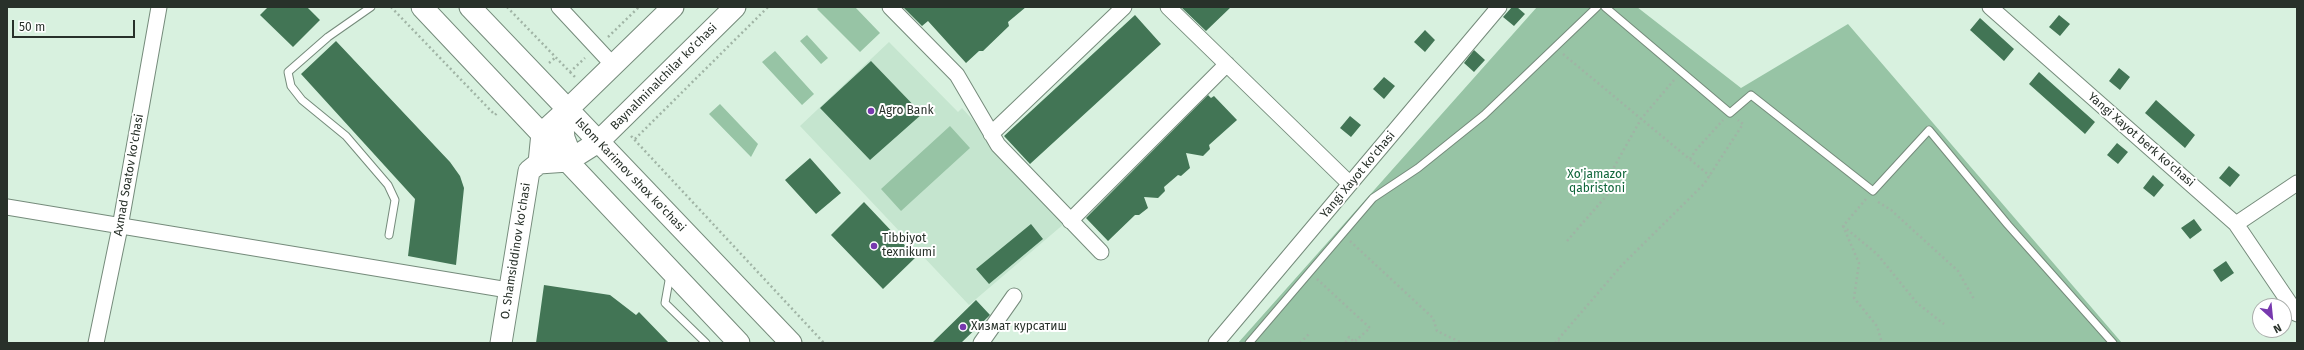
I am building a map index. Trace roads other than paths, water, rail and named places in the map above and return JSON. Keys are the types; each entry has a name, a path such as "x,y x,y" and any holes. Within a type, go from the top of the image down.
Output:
{"main road":[{"path":"422,7 574,166 739,343"},
{"name":"Islom Karimov shox ko'chasi","path":"470,7 791,343"},
{"path":"574,166 539,163 542,133 588,91 673,7"},
{"name":"Baynalminalchilar ko’chasi","path":"574,166 735,7"},
{"path":"567,110 563,127 564,138 574,166"},
{"name":"O. Shamsiddinov ko'chasi","path":"501,343 508,290 529,171 539,163"}],"street":[{"name":"Axmad Soatov ko'chasi","path":"96,343 120,227 159,7"},
{"path":"559,7 613,65"},
{"path":"890,7 957,75 998,145 1101,252"},
{"path":"991,134 1124,7"},
{"path":"1168,7 1350,184"},
{"name":"Yangi Xayot ko'chasi","path":"1216,343 1499,7"},
{"name":"Yangi Xayot berk ko'chasi","path":"1990,7 2236,224"},
{"path":"1070,220 1227,64"},
{"path":"2297,183 2236,224 2297,314"},
{"path":"7,207 120,227 508,290"},
{"path":"981,343 1014,296"}],"lane":[{"path":"371,7 328,38 288,72 291,86 302,100 346,136 388,185 394,200 389,235"},
{"path":"1249,343 1373,198 1418,168 1484,115 1596,7"},
{"path":"1605,7 1730,113 1750,95 1871,194 1929,130 2008,225 2113,343"},
{"path":"671,271 665,303 706,343"}],"place":[{"name":"Agro Bank","path":"871,111"},
{"name":"Tibbiyot texnikumi","path":"874,246"},
{"name":"Хизмат курсатиш","path":"963,327"}],"park label":[{"name":"Xo'jamazor qabristoni","path":"1597,182"}]}
